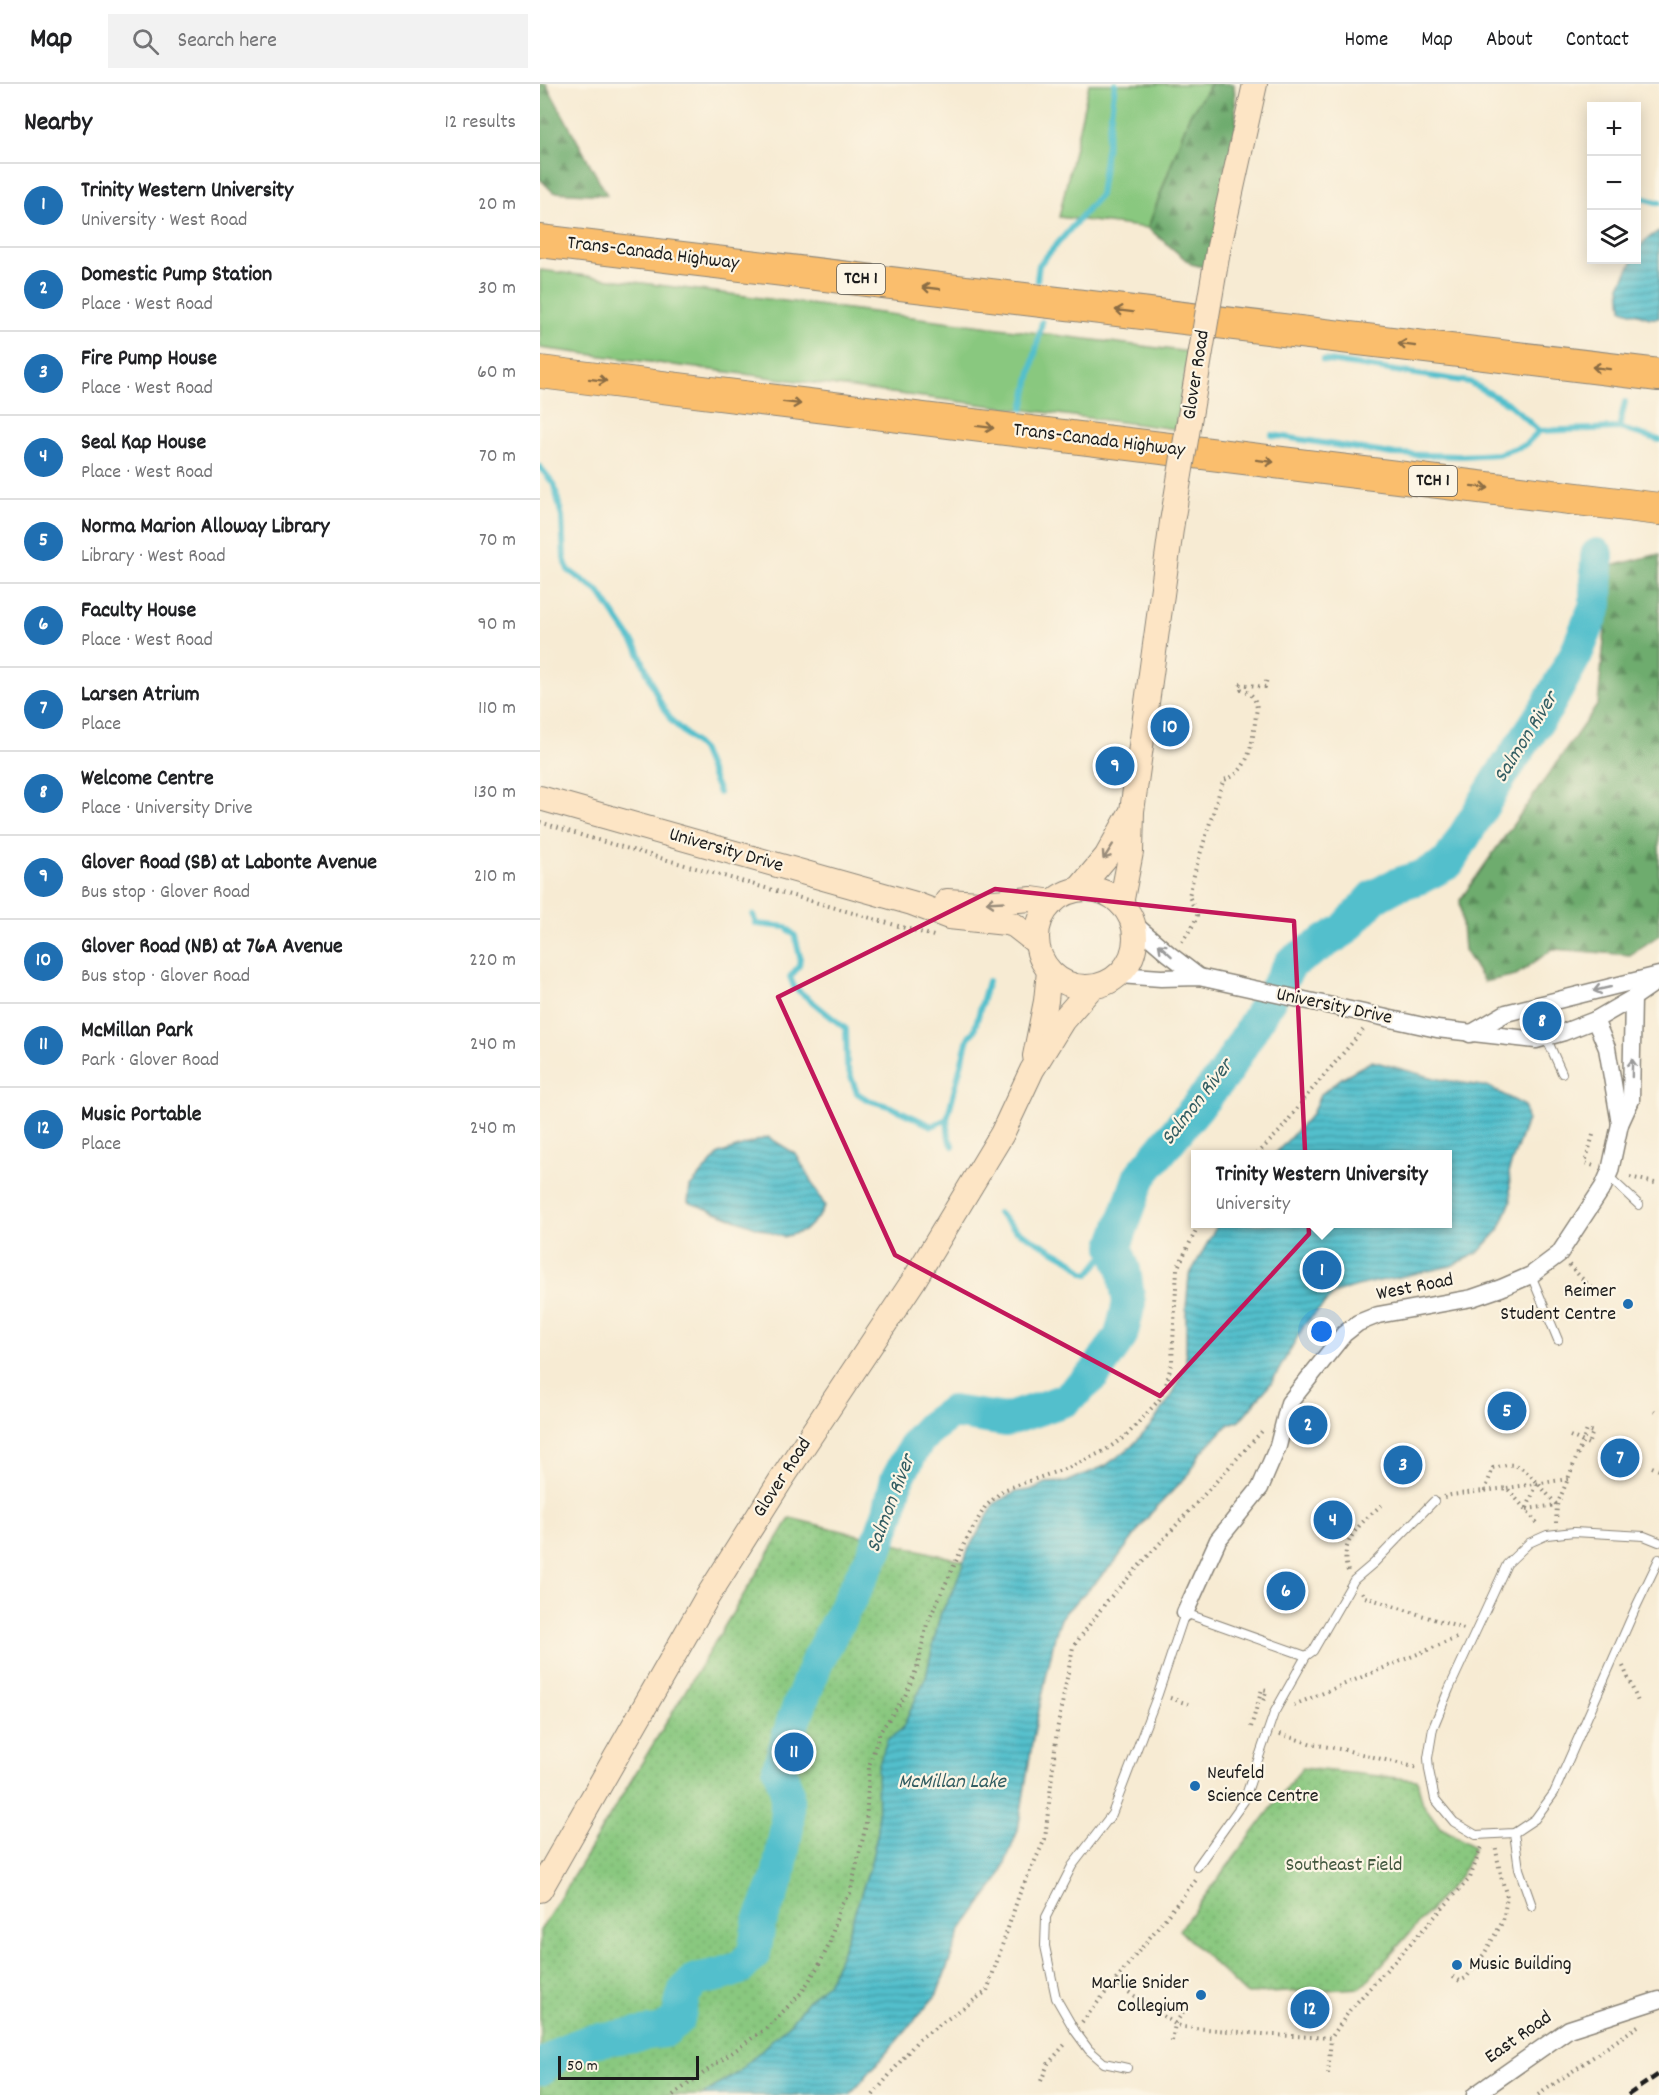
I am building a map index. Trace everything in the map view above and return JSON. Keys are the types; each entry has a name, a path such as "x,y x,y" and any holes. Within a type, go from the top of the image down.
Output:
{"highway":[{"name":"Trans-Canada Highway","path":"540,241 1659,375"},
{"name":"Trans-Canada Highway","path":"540,372 1659,508"}],"main road":[{"name":"Glover Road","path":"1127,913 1132,811 1172,522 1218,251 1254,84"},
{"name":"University Drive","path":"540,798 912,903 949,917 993,920 1014,925 1037,943"},
{"name":"Glover Road","path":"1079,890 1106,857 1132,811"},
{"path":"1079,890 1095,890 1109,895 1127,913 1135,936 1134,951 1128,964 1119,975 1091,988 1068,984 1049,971 1043,963 1037,943 1038,928 1043,914 1053,902 1065,894 1079,890"},
{"name":"University Drive","path":"912,903 951,901 980,903 1032,899 1053,902"},
{"name":"Glover Road","path":"1032,1070 1046,1001 1049,971"},
{"name":"Glover Road","path":"540,1890 706,1599 781,1480 914,1280 1002,1134 1032,1070 1063,1020 1091,988"}],"street":[{"name":"University Drive","path":"1127,913 1169,954 1203,977"},
{"name":"University Drive","path":"1119,975 1161,978 1203,977 1437,1029 1536,1040 1595,1020 1659,980"},
{"path":"1470,1034 1506,1013 1659,975"},
{"name":"West Road","path":"1185,1613 1218,1540 1260,1488 1278,1446 1289,1402 1344,1334 1358,1323 1378,1314 1472,1298 1502,1288 1531,1275 1559,1254 1603,1187 1601,1171 1631,1100 1633,998"},
{"name":"West Road","path":"1595,1020 1607,1048 1620,1124"},
{"name":"East Road","path":"1475,2095 1569,2029 1659,2000"}],"lane":[{"path":"1546,1037 1562,1073"},
{"path":"1601,1171 1639,1205"},
{"path":"1531,1275 1558,1340"},
{"path":"1197,1867 1244,1801 1274,1713 1306,1656 1313,1651 1354,1580 1374,1563 1434,1501"},
{"path":"1659,1542 1644,1536 1574,1532 1547,1535 1529,1543 1507,1564 1433,1728 1428,1758 1435,1799 1454,1822 1476,1835 1489,1836 1514,1833 1535,1819 1554,1793 1635,1607 1659,1559"},
{"path":"1127,2068 1104,2063 1089,2050 1056,1998 1045,1946 1047,1917 1072,1866 1112,1814 1158,1694 1185,1613 1306,1656"},
{"path":"1514,1833 1519,1869 1532,1906"}],"path":[{"path":"1175,948 1181,944 1197,915 1189,896 1221,787 1224,780 1232,777 1248,759 1257,708 1256,701 1250,693 1241,689 1240,684 1265,687 1267,678"},
{"path":"540,822 929,936 947,938"},
{"path":"1262,1150 1375,1016"},
{"path":"1593,1135 1584,1162 1601,1171"},
{"path":"1630,1177 1659,1184"},
{"path":"673,2095 769,2026 802,1992 820,1963 829,1945 840,1906 850,1893 866,1825 869,1766 880,1732 905,1696 917,1668 927,1623 965,1542 985,1507 1003,1491 1070,1467 1104,1451 1126,1436 1159,1400 1166,1385 1172,1361 1177,1269 1197,1228"},
{"path":"1559,1254 1600,1297"},
{"path":"873,2095 918,2040 987,1991 1019,1895 1045,1839 1057,1730 1073,1647 1107,1601 1289,1402"},
{"path":"1556,1508 1582,1441 1587,1430 1593,1432 1589,1444 1582,1441 1570,1436"},
{"path":"1485,1491 1493,1468 1515,1465 1524,1470 1556,1508"},
{"path":"1652,1467 1659,1470"},
{"path":"1434,1501 1451,1495 1568,1479"},
{"path":"1526,1509 1537,1484"},
{"path":"1507,1488 1547,1535"},
{"path":"1247,1725 1251,1727 1262,1689 1267,1690 1261,1709 1274,1713 1470,1633 1365,1597 1347,1569 1346,1546 1368,1516 1384,1503"},
{"path":"1526,1509 1556,1508"},
{"path":"1617,1651 1640,1704"},
{"path":"1158,1694 1188,1704"},
{"path":"1268,1731 1312,1744 1429,1770"},
{"path":"1453,1977 1460,1981 1466,1978 1484,1954 1503,1921 1507,1897 1489,1836"},
{"path":"1328,2074 1331,2038 1350,2010 1470,1878 1489,1836"},
{"path":"1041,2081 1048,2064 1197,1879 1197,1867"},
{"path":"1114,1982 1175,2024 1183,2027 1274,2036 1331,2038"},
{"path":"1172,2041 1175,2024 1188,2004"},
{"path":"1538,2095 1640,2024"}],"highlighted area":[{"path":"995,889 1294,921 1309,1234 1160,1396 895,1255 778,997"}],"green space":[{"path":"540,84 546,84 607,195 553,192 540,179"},
{"path":"1089,84 1211,84 1189,116 1148,228 1059,217"},
{"path":"1211,84 1234,84 1237,129 1216,270 1191,264 1148,228 1189,116"},
{"path":"540,270 1189,352 1175,429 540,348"},
{"path":"1659,555 1659,935 1630,955 1553,949 1516,975 1484,982 1464,950 1460,900 1598,704 1611,566"},
{"path":"790,1518 1012,1573 805,2095 540,2095 540,1931"},
{"name":"Southeast Field","path":"1302,1768 1417,1780 1423,1804 1440,1827 1474,1847 1461,1875 1361,1988 1246,1994 1179,1930"}],"water":[{"path":"1659,231 1659,318 1650,318 1622,309 1620,286 1631,264 1641,264 1641,245"},
{"name":"McMillan Lake","path":"1372,1061 1438,1079 1489,1087 1525,1106 1527,1120 1509,1170 1511,1201 1499,1230 1478,1253 1451,1266 1357,1286 1335,1293 1305,1324 1272,1382 1240,1420 1229,1424 1199,1455 1190,1473 1151,1513 1115,1562 1062,1616 1055,1636 1033,1738 1018,1830 999,1879 961,1930 937,1994 850,2095 702,2095 737,2073 791,2022 808,2000 828,1983 842,1951 870,1866 878,1831 877,1770 887,1740 902,1729 926,1676 940,1615 954,1589 968,1550 995,1503 1016,1492 1035,1489 1046,1483 1066,1482 1105,1466 1131,1447 1152,1424 1173,1394 1186,1362 1186,1308 1189,1276 1216,1228 1452,1228 1452,1150 1279,1150 1312,1114 1320,1095 1343,1077"},
{"path":"768,1137 796,1154 825,1206 820,1215 804,1231 783,1237 688,1202 690,1187 719,1154"}],"waterway":[{"path":"1037,280 1039,265 1100,195 1115,84"},
{"path":"1641,198 1659,203"},
{"path":"1023,409 1042,322"},
{"path":"1323,360 1469,382 1509,404 1539,431"},
{"path":"1619,428 1625,402"},
{"path":"1272,435 1392,454 1460,456 1498,454 1525,445 1539,431 1619,428 1659,440"},
{"path":"540,467 554,484 562,517 564,558 568,570 599,592 637,648 659,700 671,720 701,749 719,793"},
{"name":"Salmon River","path":"540,2069 564,2051 591,2041 664,2031 678,2019 684,1992 696,1980 740,1968 754,1953 759,1924 778,1878 787,1826 787,1792 779,1768 794,1719 818,1659 876,1549 889,1512 897,1479 917,1442 931,1427 952,1412 1006,1420 1065,1400 1093,1376 1121,1336 1129,1303 1124,1270 1115,1246 1140,1176 1225,1073 1291,963 1344,930 1374,897 1448,863 1500,777 1547,707 1576,654 1596,605 1597,555"},
{"path":"753,915 756,924 786,927 795,936 800,957 799,966 790,977 794,987 846,1029 847,1066 857,1093 868,1100 891,1107 932,1126 947,1119 949,1139 953,1146"},
{"path":"947,1119 968,1038 974,1031 988,981"},
{"path":"998,1213 1016,1230 1072,1261 1084,1273 1089,1274 1115,1246"}],"railway":[{"path":"1628,2095 1659,2074"}],"place":[{"name":"Glover Road (NB) at 76A Avenue","path":"1170,727"},
{"name":"Glover Road (SB) at Labonte Avenue","path":"1115,766"},
{"name":"Welcome Centre","path":"1542,1021"},
{"name":"Trinity Western University","path":"1322,1270"},
{"name":"Reimer Student Centre","path":"1628,1304"},
{"name":"Norma Marion Alloway Library","path":"1507,1411"},
{"name":"Domestic Pump Station","path":"1308,1425"},
{"name":"Larsen Atrium","path":"1620,1458"},
{"name":"Fire Pump House","path":"1403,1465"},
{"name":"Seal Kap House","path":"1333,1520"},
{"name":"Faculty House","path":"1286,1591"},
{"name":"McMillan Park","path":"794,1752"},
{"name":"Neufeld Science Centre","path":"1195,1786"},
{"name":"Music Building","path":"1457,1965"},
{"name":"Marlie Snider Collegium","path":"1201,1995"},
{"name":"Music Portable","path":"1310,2009"}]}
